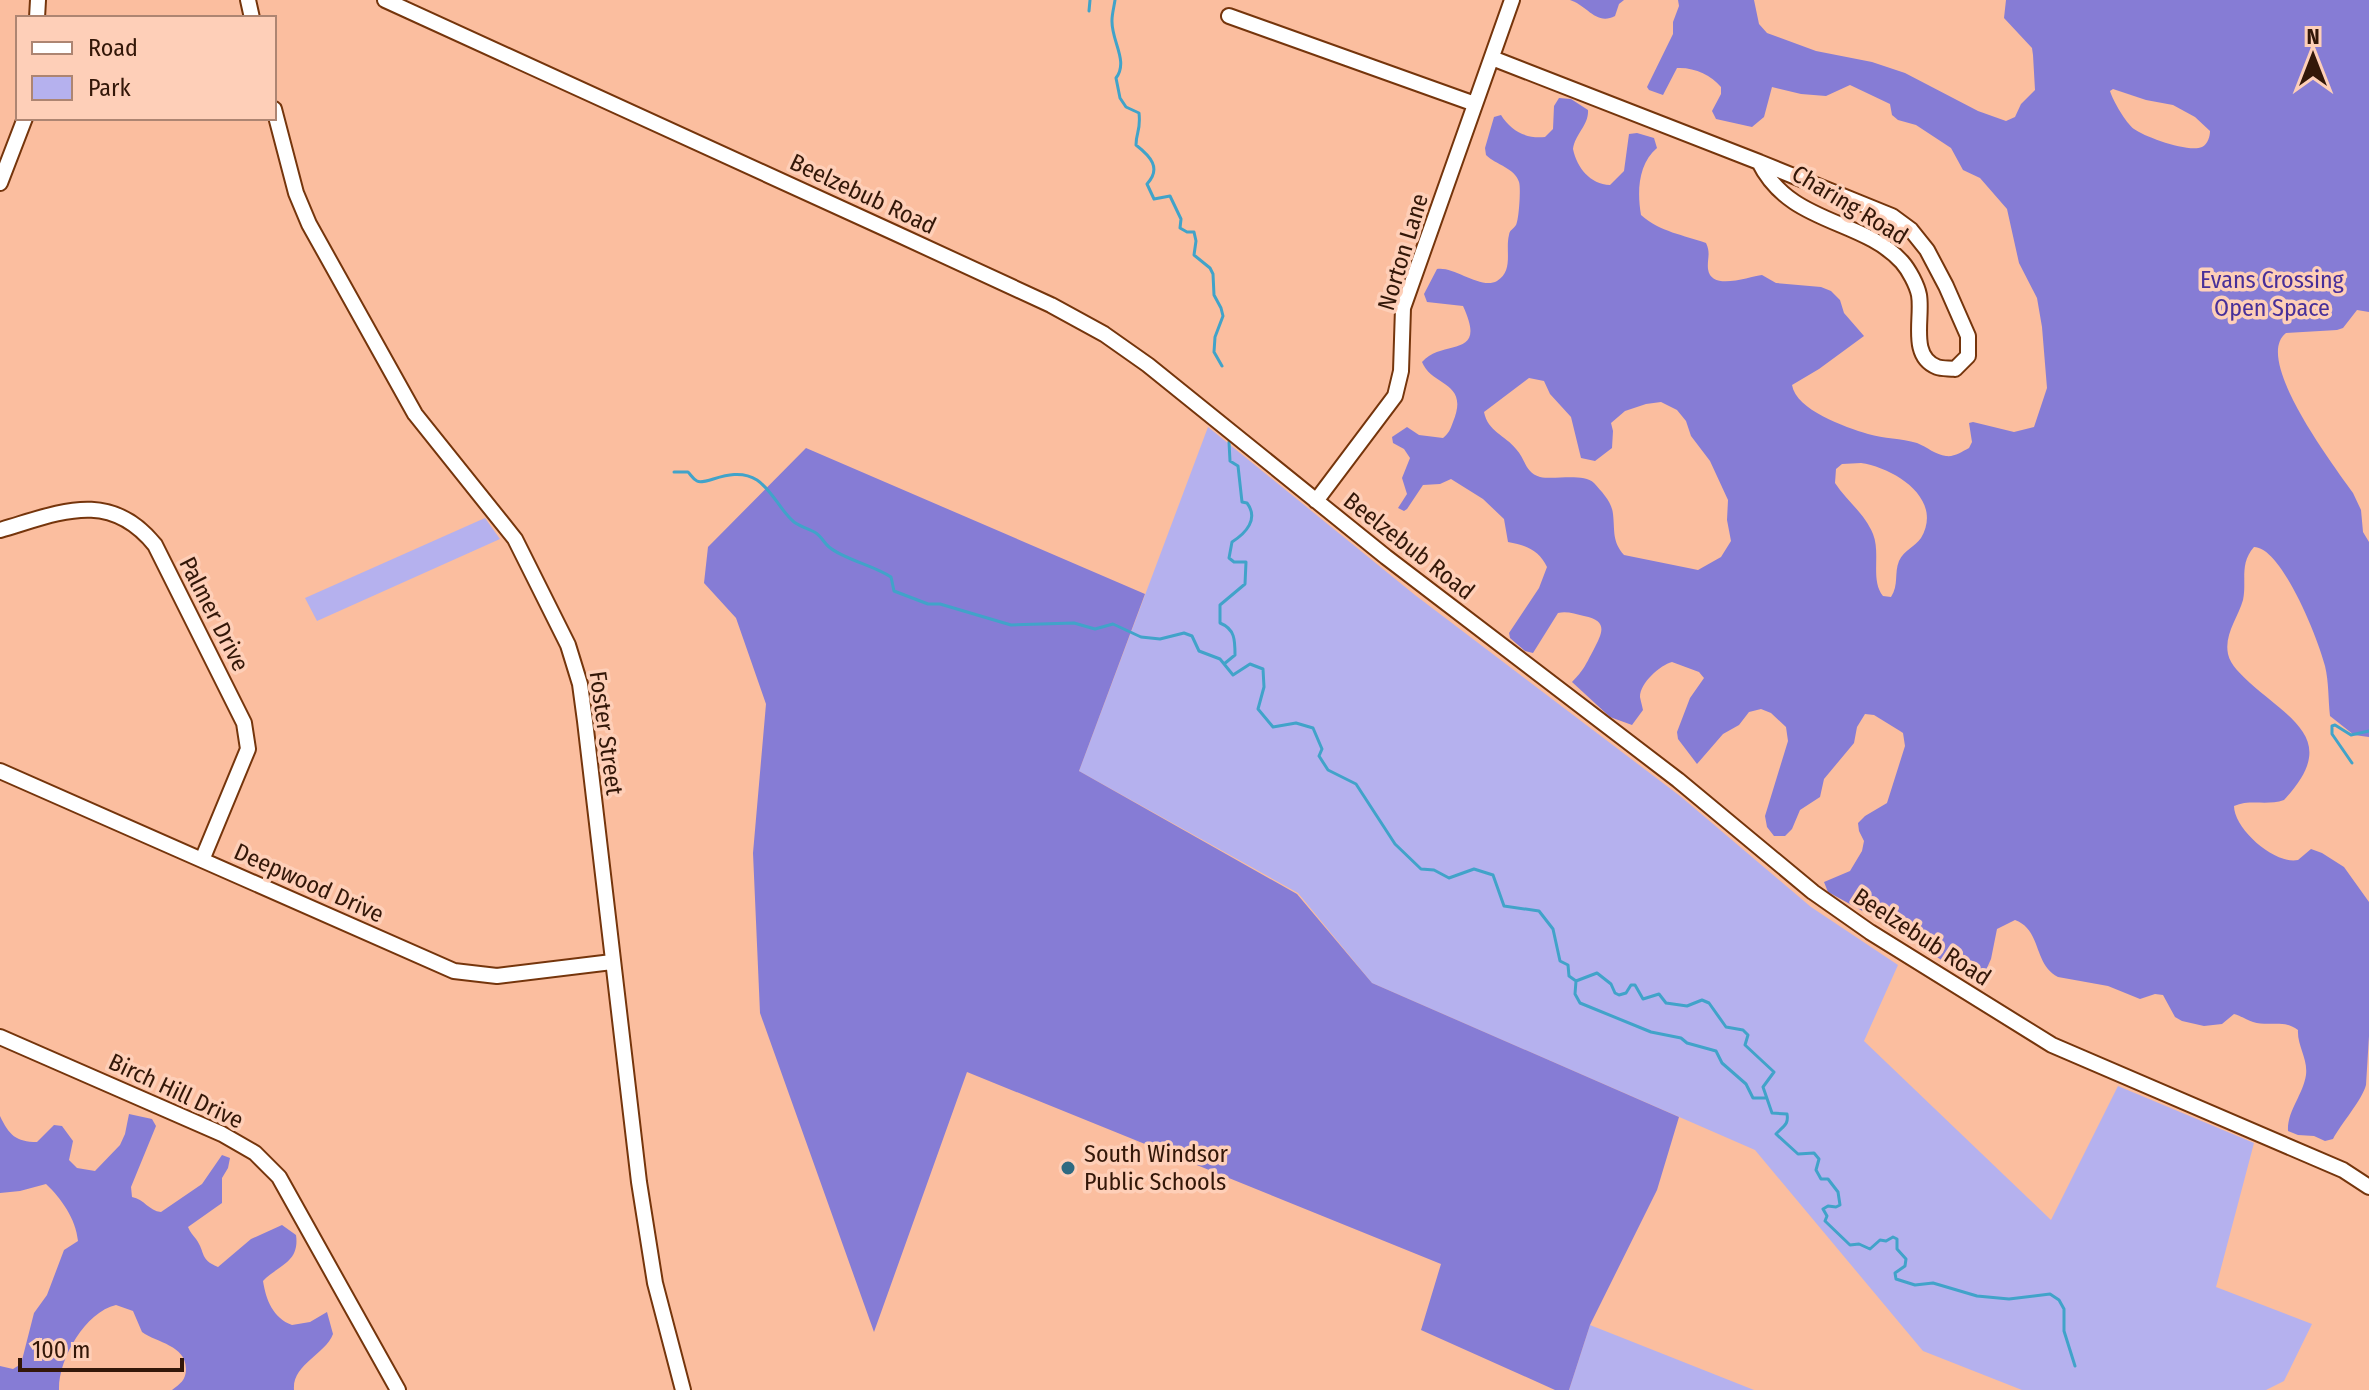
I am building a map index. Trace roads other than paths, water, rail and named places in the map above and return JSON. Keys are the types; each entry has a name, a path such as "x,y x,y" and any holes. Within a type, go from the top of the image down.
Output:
{"street":[{"name":"Beelzebub Road","path":"385,0 1051,305 1104,334 1148,365 1316,501 1678,780 1813,892 1870,932 2052,1045 2343,1170 2369,1187"},
{"name":"Norton Lane","path":"1316,501 1395,396 1401,371 1403,308 1512,0"},
{"path":"1229,16 1475,104"},
{"name":"Charing Road","path":"1492,58 1759,162 1892,216 1911,230 1927,250 1968,336 1968,356 1955,369 1938,368 1924,359 1919,344 1919,293 1905,265 1888,248 1801,207 1768,180 1759,162"},
{"name":"Foster Street","path":"276,117 296,193 336,274 415,414 515,539 568,645 580,684 630,1115 655,1283 683,1390"},
{"path":"0,183 24,120"},
{"name":"Palmer Drive","path":"0,530 63,512 96,508 141,528 155,545 244,723 248,749 202,860"},
{"name":"Deepwood Drive","path":"0,771 454,971 497,976 612,962"},
{"name":"Birch Hill Drive","path":"0,1037 222,1134 255,1153 279,1177 398,1390"}],"waterway":[{"path":"1089,11 1090,0"},
{"path":"1115,0 1112,28 1121,65 1116,78 1120,98 1126,107 1139,113 1136,145 1146,153 1154,168 1147,184 1154,199 1170,196 1181,219 1180,228 1194,232 1194,255 1213,274 1214,295 1223,316 1215,337 1214,352 1222,366"},
{"path":"1224,664 1235,655 1235,645 1231,632 1220,623 1220,605 1245,584 1246,562 1234,562 1229,558 1232,542 1246,530 1252,515 1247,503 1242,502 1238,466 1230,461 1229,442"},
{"path":"674,472 688,472 701,482 730,475 757,480 794,522 816,533 836,552 891,577 894,591 928,604 940,604 1011,625 1074,623 1095,629 1113,624 1141,637 1160,639 1184,633 1192,636 1199,651 1220,659 1233,675 1250,664 1263,669 1264,687 1258,709 1273,727 1296,723 1313,728 1322,749 1319,756 1328,770 1356,784 1395,844 1421,869 1434,870 1449,878 1474,869 1493,875 1504,906 1539,911 1553,929 1560,961 1568,965 1569,976 1576,981 1575,994 1580,1003 1651,1032 1681,1038 1687,1043 1716,1051 1722,1063 1746,1084 1753,1098 1765,1098"},
{"path":"2352,763 2332,734 2332,726 2351,735 2369,731"},
{"path":"1576,981 1597,973 1619,995 1635,985 1643,999 1659,994 1666,1003 1687,1006 1702,1000 1709,1003 1726,1027 1743,1030 1748,1035 1745,1045 1774,1072 1763,1087 1772,1113 1787,1114 1785,1125 1776,1134 1798,1154 1814,1153 1819,1159 1816,1170 1821,1179 1828,1179 1838,1192 1840,1205 1823,1209 1827,1216 1825,1221 1850,1245 1859,1244 1870,1249 1880,1240 1897,1239 1897,1249 1906,1259 1905,1266 1895,1273 1896,1279 1915,1285 1933,1283 1977,1296 2009,1299 2050,1294 2059,1300 2064,1309 2064,1331 2075,1366"}],"place":[{"name":"South Windsor Public Schools","path":"1068,1168"}],"park label":[{"name":"Evans Crossing Open Space","path":"2272,294"}]}
